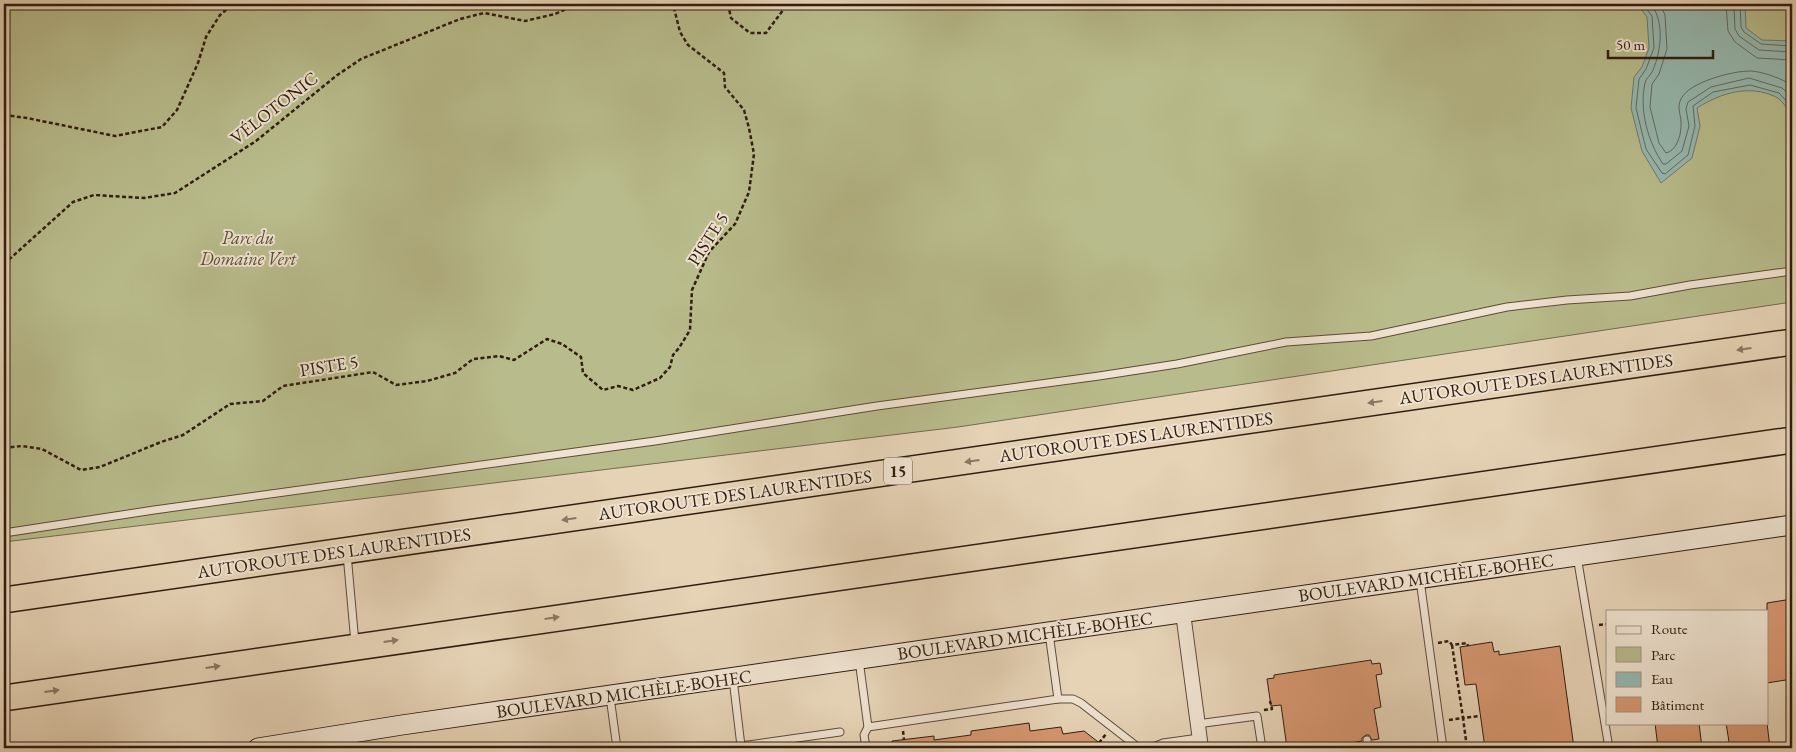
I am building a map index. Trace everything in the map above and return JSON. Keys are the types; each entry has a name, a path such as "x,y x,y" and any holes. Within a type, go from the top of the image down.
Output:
{"highway":[{"name":"AUTOROUTE DES LAURENTIDES","path":"4,600 1792,342"},
{"path":"4,698 1792,440"}],"street":[{"name":"BOULEVARD MICHÈLE-BOHEC","path":"258,748 328,736 1792,524"},
{"path":"1182,613 1199,737"}],"lane":[{"path":"4,533 154,510 655,441 887,404 1099,376 1177,364 1279,343 1371,336 1507,307 1567,300 1630,296 1690,285 1792,271"},
{"path":"347,552 356,646"},
{"path":"1577,556 1608,748"},
{"path":"1419,578 1444,748"},
{"path":"1049,632 1058,699"},
{"path":"859,660 868,727 864,735 866,748"},
{"path":"733,678 741,747 840,732"},
{"path":"610,696 617,748"},
{"path":"868,727 1058,699 1073,699 1081,703 1139,748"},
{"path":"1150,748 1163,743 1199,737 1257,716 1262,748"}],"path":[{"path":"4,115 115,136 162,128 177,110 198,63 206,37 220,15 233,4"},
{"name":"VÉLOTONIC","path":"4,264 73,202 94,195 144,198 176,193 256,141 336,76 361,59 460,19 484,13 525,21 555,14 578,4"},
{"name":"PISTE 5","path":"4,448 22,446 42,449 81,470 100,467 161,442 183,436 230,404 263,401 284,386 373,372 396,385 427,382 455,373 473,359 499,356 514,360 547,339 562,344 581,357 583,374 603,390 618,386 632,390 660,378 670,367 673,355 680,348 690,330 692,290 706,260 710,252 735,224 749,192 754,154 744,110 726,88 724,72 688,45 680,32 673,4"},
{"path":"728,4 731,18 750,34 766,32 786,6 798,4"},
{"path":"1429,645 1449,641 1452,645 1467,748"},
{"path":"1452,645 1467,643 1468,646"},
{"path":"1264,710 1272,709 1270,701"},
{"path":"1440,721 1480,716"},
{"path":"903,730 904,740"},
{"path":"1099,743 1105,736"}],"green space":[{"name":"Parc du Domaine Vert","path":"4,4 1792,4 1792,302 958,427 4,542"}],"water":[{"path":"1637,4 1745,4 1746,28 1762,40 1792,41 1792,114 1778,98 1756,91 1725,94 1706,103 1697,108 1700,126 1692,158 1661,183 1642,151 1631,108 1634,77 1642,67 1649,48 1647,17"}],"building":[{"path":"1792,599 1792,679 1768,683 1767,603"},
{"path":"1492,642 1494,652 1499,651 1499,655 1560,646 1574,748 1485,748 1476,684 1465,685 1460,647"},
{"path":"1371,660 1372,664 1380,663 1382,674 1376,675 1381,707 1374,709 1379,739 1372,740 1369,735 1366,735 1362,738 1362,741 1351,743 1352,748 1287,748 1281,705 1271,706 1267,679 1274,678 1274,675"},
{"path":"1029,723 1030,731 1061,727 1063,734 1084,731 1106,748 892,748 892,741 934,736 934,740 971,735 971,731"},
{"path":"1655,724 1699,724 1702,748 1658,748"},
{"path":"1726,724 1767,724 1770,748 1730,748"}]}
